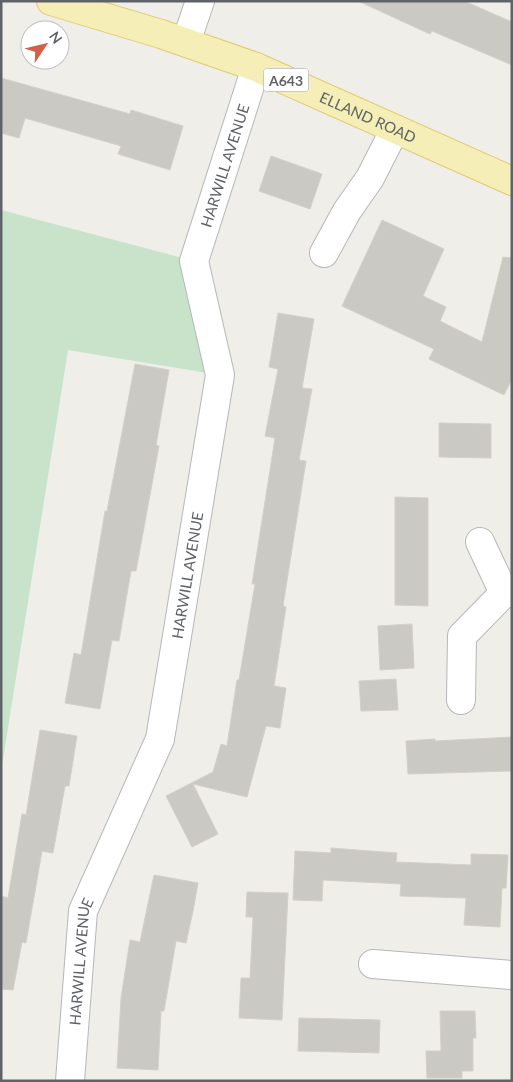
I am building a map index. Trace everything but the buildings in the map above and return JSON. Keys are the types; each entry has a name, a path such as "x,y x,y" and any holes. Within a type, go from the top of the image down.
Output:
{"main road":[{"name":"ELLAND ROAD","path":"52,1 186,42 256,67 512,181"}],"street":[{"path":"186,42 200,1"},
{"name":"HARWILL AVENUE","path":"70,1081 83,911 160,739 220,376 194,261 256,67"},
{"path":"324,253 347,212 370,178 395,128"},
{"path":"461,700 462,636 508,593 480,542"},
{"path":"373,964 512,975"}],"green space":[{"path":"1,210 194,261 220,375 68,350 1,772"}]}
